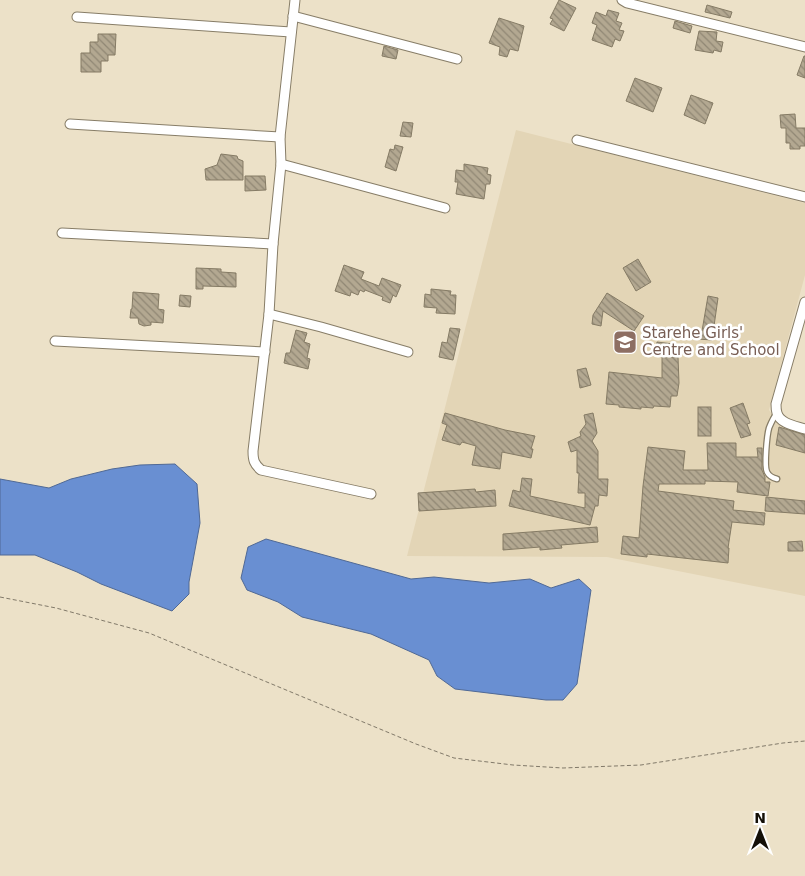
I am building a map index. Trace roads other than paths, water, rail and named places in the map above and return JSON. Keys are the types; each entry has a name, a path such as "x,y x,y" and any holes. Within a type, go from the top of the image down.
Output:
{"street":[{"path":"295,0 280,137 281,164 273,244 269,314 253,459 255,465 261,470 371,494"},
{"path":"622,0 627,3 805,47"},
{"path":"293,16 457,59"},
{"path":"77,17 291,32"},
{"path":"70,124 280,137"},
{"path":"577,140 805,197"},
{"path":"281,164 445,208"},
{"path":"62,233 273,244"},
{"path":"805,302 776,404 777,413 781,420 805,429"},
{"path":"269,314 408,352"},
{"path":"55,341 264,352"}],"lane":[{"path":"777,413 768,434 766,466 767,472 771,477 777,479"}],"water":[{"path":"175,464 197,484 200,523 189,582 189,594 172,611 101,584 35,555 0,555 0,479 49,488 71,479 112,469 140,465"},
{"path":"266,539 411,579 434,577 489,583 530,579 551,588 579,579 591,590 577,684 563,700 546,700 455,689 437,676 429,660 371,634 302,617 278,602 247,590 241,578 248,547"}],"place":[{"name":"Starehe Girls' Centre and School","path":"625,342"}]}
